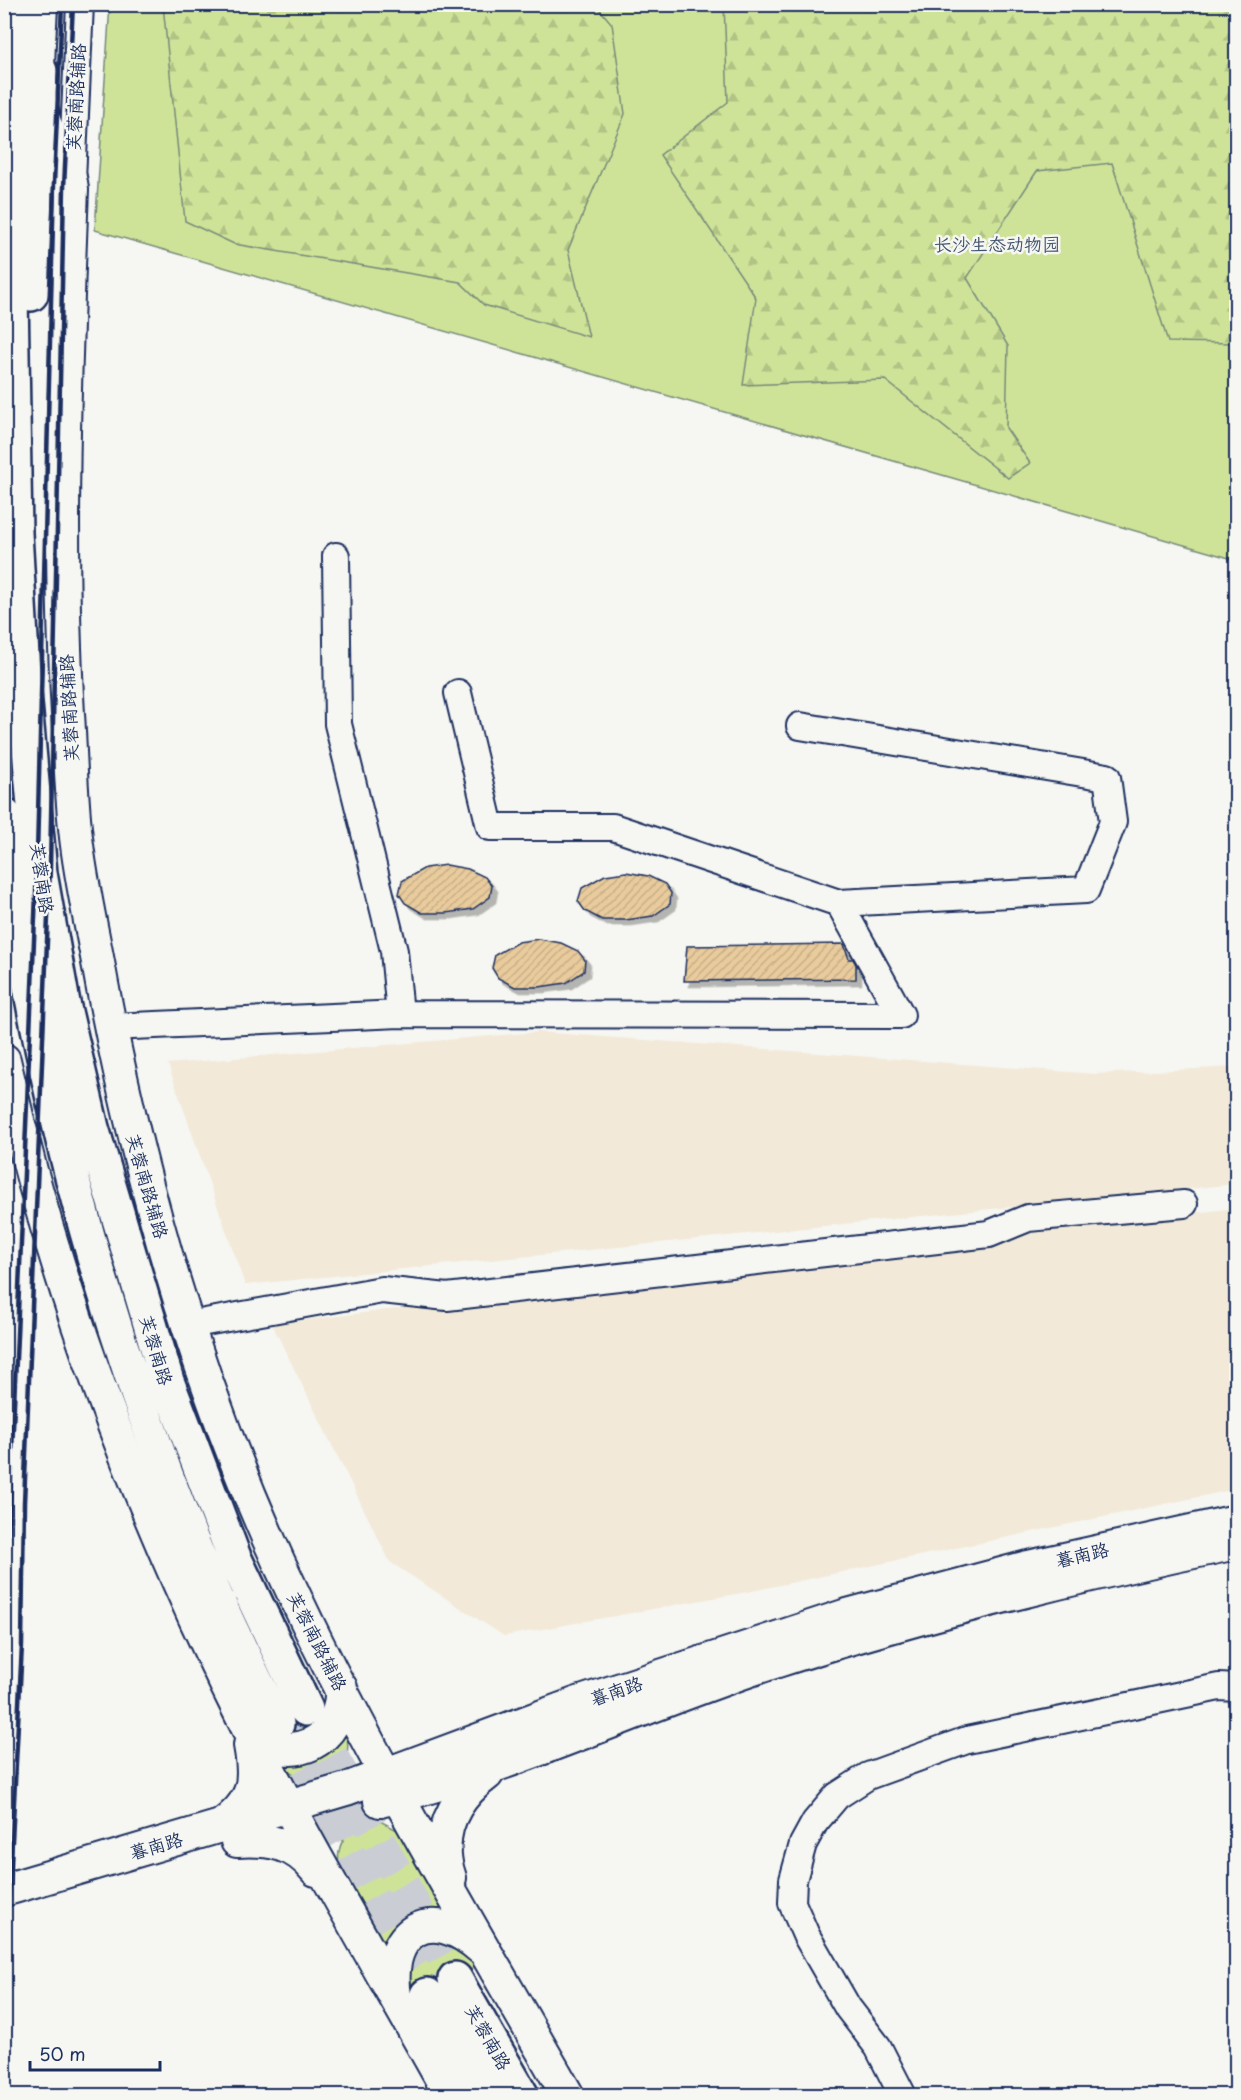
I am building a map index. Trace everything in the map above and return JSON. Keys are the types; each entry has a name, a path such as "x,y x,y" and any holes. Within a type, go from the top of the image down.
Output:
{"highway":[{"name":"芙蓉南路","path":"10,4 9,233 13,453 24,692 40,873 63,1003 92,1128 167,1381 202,1478 242,1576 306,1709"},
{"path":"24,692 28,433 40,71"},
{"name":"芙蓉南路","path":"4,815 25,956 54,1097 83,1217 142,1410 193,1544 256,1723"},
{"name":"芙蓉南路","path":"455,1979 522,2096"},
{"name":"芙蓉南路","path":"411,1995 486,2096"}],"main road":[{"name":"芙蓉南路辅路","path":"41,4 42,115 51,138 66,162 72,189 64,506 66,684 76,844 131,1128 213,1400 248,1490 296,1599 392,1786 568,2096"},
{"path":"4,1059 29,1169 94,1372 144,1501 212,1656 256,1723 265,1744 280,1749 309,1745 327,1731 341,1709 343,1692"},
{"name":"暮南路","path":"392,1786 484,1739 575,1704 844,1616 1028,1567 1236,1521"},
{"name":"暮南路","path":"4,1890 228,1834 392,1786 458,1779 766,1665 852,1638 1031,1588 1236,1543"},
{"path":"343,1692 369,1726 389,1744 400,1749 424,1751 484,1739"},
{"path":"256,1723 294,1815 341,1902"},
{"path":"256,1723 250,1744 255,1778 246,1803 236,1815 228,1834 287,1845 310,1863 411,1995"},
{"path":"462,1910 444,1858 448,1820 454,1807 473,1784 513,1758"},
{"name":"暮南路","path":"4,1911 228,1834"},
{"path":"451,2096 394,1957 398,1948 416,1931 436,1925 449,1926 461,1932 485,1952"}],"street":[{"name":"芙蓉南路辅路","path":"72,189 80,4"},
{"path":"336,556 338,724 394,951 400,1014"},
{"path":"458,693 490,826 613,827 839,903 1086,890 1113,822 1107,777 800,726"},
{"path":"110,1027 400,1014 901,1015 839,903"},
{"path":"189,1325 382,1290 447,1297 989,1234 1028,1218 1184,1204"},
{"path":"903,2096 878,2047 837,1990 806,1935 792,1902 793,1880 803,1844 815,1822 837,1796 868,1776 967,1740 1207,1690 1236,1688"}],"shaded area":[{"path":"538,1032 1096,1074 1236,1067 1236,1184 245,1285 168,1064"},
{"path":"1236,1208 1236,1489 752,1591 504,1636 390,1562 272,1324"}],"green space":[{"name":"长沙生态动物园","path":"110,5 1236,5 1236,560 95,230"},
{"path":"163,5 596,5 612,24 625,114 568,250 589,337 484,305 460,282 234,244 185,221"},
{"path":"724,5 1236,5 1236,343 1168,342 1112,163 1037,171 967,278 1008,346 1006,428 1030,463 1008,478 885,380 743,385 756,298 660,155 728,102"},
{"path":"346,1731 348,1748 344,1763 337,1773 327,1780 315,1782 302,1779 290,1771 279,1757"},
{"path":"369,1821 382,1822 399,1831 448,1913 383,1949 340,1868 339,1860 344,1838 354,1828"},
{"path":"429,1939 467,1951 476,1967 441,1987 411,1994 407,1975 408,1962 414,1952"}],"building":[{"path":"446,865 468,869 485,877 492,886 490,897 473,909 446,913 422,913 405,903 399,894 402,881 425,868"},
{"path":"626,872 648,876 665,884 671,893 670,904 653,916 626,920 602,920 585,911 578,901 582,888 605,875"},
{"path":"539,939 561,943 578,951 585,960 584,971 566,983 539,987 515,987 498,978 492,968 495,955 518,942"},
{"path":"844,944 849,959 853,959 856,964 856,979 684,981 687,946"}],"tunnel":[{"path":"308,1713 455,1979"},
{"path":"278,1726 427,1995"}],"railway":[{"path":"4,1737 10,1498 36,894 54,183 62,4"},
{"path":"4,1998 22,1645 24,1503 50,868 64,187 73,4"}]}
